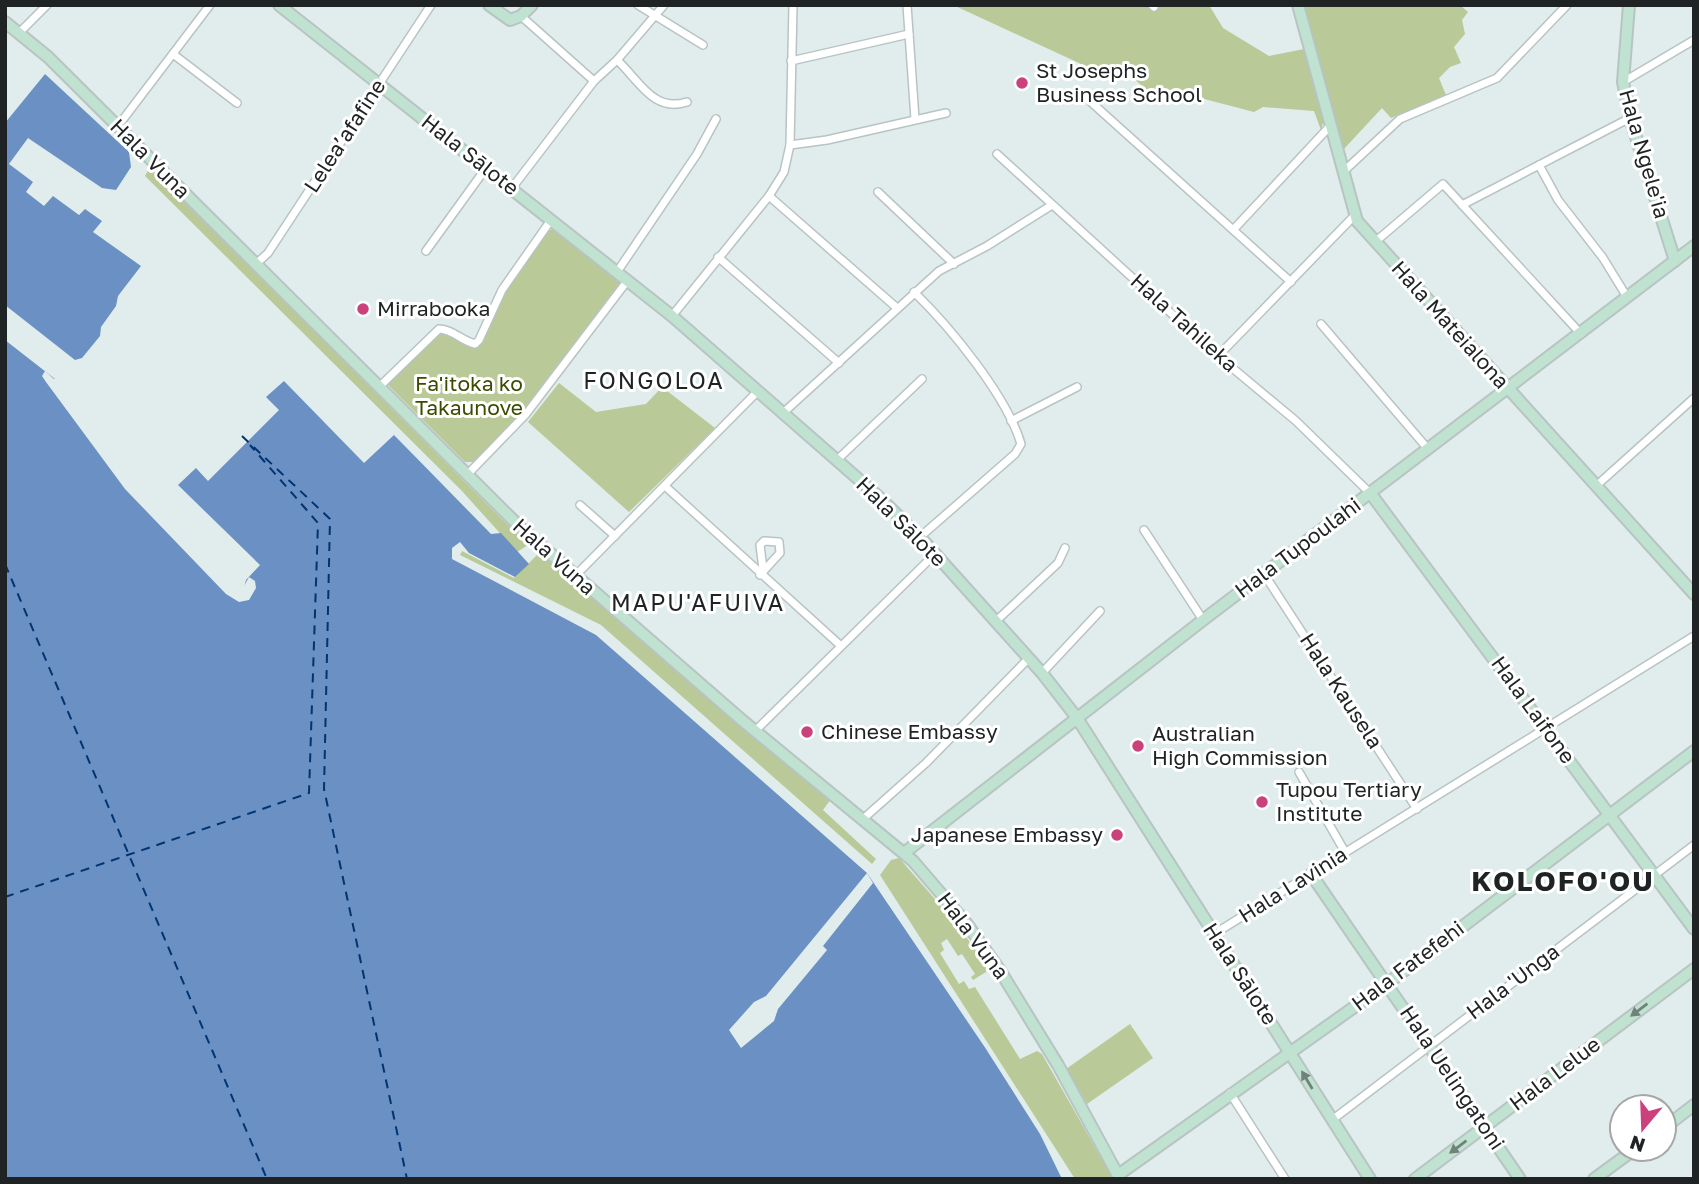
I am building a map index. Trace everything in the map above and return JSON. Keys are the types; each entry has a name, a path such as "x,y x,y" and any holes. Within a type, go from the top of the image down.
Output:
{"main road":[{"name":"Hala Sālote","path":"279,5 672,316 837,460 920,537 1042,673 1077,718 1370,1179"},
{"path":"488,5 510,20 521,16 532,5"},
{"name":"Hala Mateialona","path":"1298,5 1357,221 1694,594"},
{"name":"Hala Ngele'ia","path":"1629,5 1623,82 1630,118 1675,261"},
{"name":"Hala Vuna","path":"5,22 20,32 118,127 467,475 575,576 755,731 904,853 964,920 999,969 1058,1066 1119,1177"},
{"name":"Hala Tupoulahi","path":"904,853 1203,620 1509,390 1694,246"},
{"name":"Hala Laifone","path":"1371,494 1694,929"},
{"name":"Hala Fatefehi","path":"1119,1177 1230,1093 1388,983 1608,813 1694,751"},
{"name":"Hala Uelingatoni","path":"1311,874 1520,1179"},
{"name":"Hala Lelue","path":"1415,1179 1694,969"},
{"path":"1678,1117 1694,1105"},
{"path":"1594,1179 1616,1163"}],"street":[{"path":"20,32 47,5"},
{"path":"118,127 210,5"},
{"name":"Lelea’afafine","path":"256,264 268,253 431,5"},
{"path":"638,5 703,45"},
{"path":"512,188 594,81 617,60 664,5"},
{"path":"672,316 769,197 784,172 790,145 793,5"},
{"path":"907,5 915,119"},
{"path":"1344,171 1399,119 1497,78 1567,5"},
{"path":"521,16 594,81"},
{"path":"791,61 909,34"},
{"path":"1623,82 1694,40"},
{"path":"173,54 237,103"},
{"path":"617,60 660,104 675,106 687,102"},
{"path":"1083,94 1291,282"},
{"path":"790,145 827,140 946,113"},
{"path":"1462,205 1630,118"},
{"path":"617,272 697,154 716,119"},
{"path":"1234,229 1331,125"},
{"name":"Hala Tahileka","path":"997,153 1219,356 1296,421 1371,494"},
{"path":"1539,165 1558,200 1603,258 1627,297"},
{"path":"426,251 486,168"},
{"path":"1375,243 1443,184 1581,334"},
{"path":"878,191 954,264"},
{"path":"769,197 897,308"},
{"path":"783,413 939,271 1052,205"},
{"path":"1219,356 1356,214"},
{"path":"379,387 439,329 445,329 475,344 502,290 551,220"},
{"path":"718,257 839,363"},
{"path":"467,475 526,414 628,281"},
{"path":"914,292 944,325 993,389 1021,444 1015,454 920,537"},
{"path":"1321,324 1428,449"},
{"path":"837,460 922,379"},
{"path":"1011,421 1077,387"},
{"path":"575,576 666,487 758,391"},
{"path":"1596,486 1694,398"},
{"path":"666,487 841,646"},
{"path":"580,505 615,536"},
{"path":"1144,530 1203,620"},
{"path":"995,622 1058,564 1065,548"},
{"path":"755,731 935,554"},
{"name":"Hala Kausela","path":"1265,574 1416,809"},
{"path":"1042,673 1101,611"},
{"name":"Hala Lavinia","path":"1214,934 1694,636"},
{"path":"863,819 926,763 1028,659"},
{"path":"1299,772 1345,852"},
{"name":"Hala 'Unga","path":"1332,1120 1694,845"},
{"path":"1230,1093 1285,1179"}],"green space":[{"path":"953,5 1209,5 1223,28 1269,56 1304,49 1324,119 1321,130 1314,111 1263,107 1254,112 1170,90 1157,99 1125,71 1105,75"},
{"path":"1302,5 1460,5 1468,12 1462,20 1465,34 1454,47 1461,63 1450,67 1439,78 1446,95 1391,118 1382,108 1343,150"},
{"path":"150,167 528,545 517,552 461,490 145,176"},
{"name":"Fa'itoka ko Takaunove","path":"547,230 554,230 619,279 619,284 524,410 474,462 465,462 386,383 437,333 445,332 477,348 516,273"},
{"path":"559,383 596,412 646,404 662,387 715,428 629,512 528,422"},
{"path":"462,551 514,578 540,552 831,799 823,810 876,859 872,864 601,625 460,555"},
{"path":"899,858 956,923 987,966 986,972 973,980 971,977 975,974 962,954 958,956 947,939 941,943 944,950 940,953 959,984 964,981 969,989 975,987 1020,1059 1037,1051 1042,1054 1113,1179 1075,1179 880,875 891,860"},
{"path":"1130,1024 1153,1058 1087,1104 1066,1069"}],"water":[{"path":"45,74 129,152 131,167 116,190 102,188 28,138 9,164 33,182 26,192 44,206 53,196 79,215 85,209 102,221 93,232 141,266 118,296 116,306 101,327 100,336 82,358 75,360 5,305 5,123"},
{"path":"5,340 55,379 127,476 235,588 243,591 246,580 260,565 178,485 196,468 208,481 279,410 266,397 284,381 364,463 394,435 491,534 501,533 529,564 515,577 469,553 460,542 452,548 452,559 596,635 867,873 986,1049 1040,1134 1062,1179 5,1179"}],"pier":[{"path":"45,371 54,379 60,379 146,494 237,586 244,586 249,577 255,581 256,588 249,600 239,602 226,594 125,489 46,382 42,376"},
{"path":"867,873 873,883 823,946 827,950 778,1009 774,1021 741,1048 729,1030 754,1002 766,996"}],"ferry route":[{"path":"242,436 330,519 324,789 407,1179"},
{"path":"5,897 309,793 318,523 250,445"},
{"path":"5,564 267,1179"}],"place":[{"name":"St Josephs Business School","path":"1022,83"},
{"name":"Mirrabooka","path":"363,309"},
{"name":"Chinese Embassy","path":"807,732"},
{"name":"Australian High Commission","path":"1138,746"},
{"name":"Tupou Tertiary Institute","path":"1262,802"},
{"name":"Japanese Embassy","path":"1117,835"}],"district":[{"name":"FONGOLOA","path":"654,381"},
{"name":"MAPU'AFUIVA","path":"698,603"},
{"name":"KOLOFO'OU","path":"1563,881"}]}
